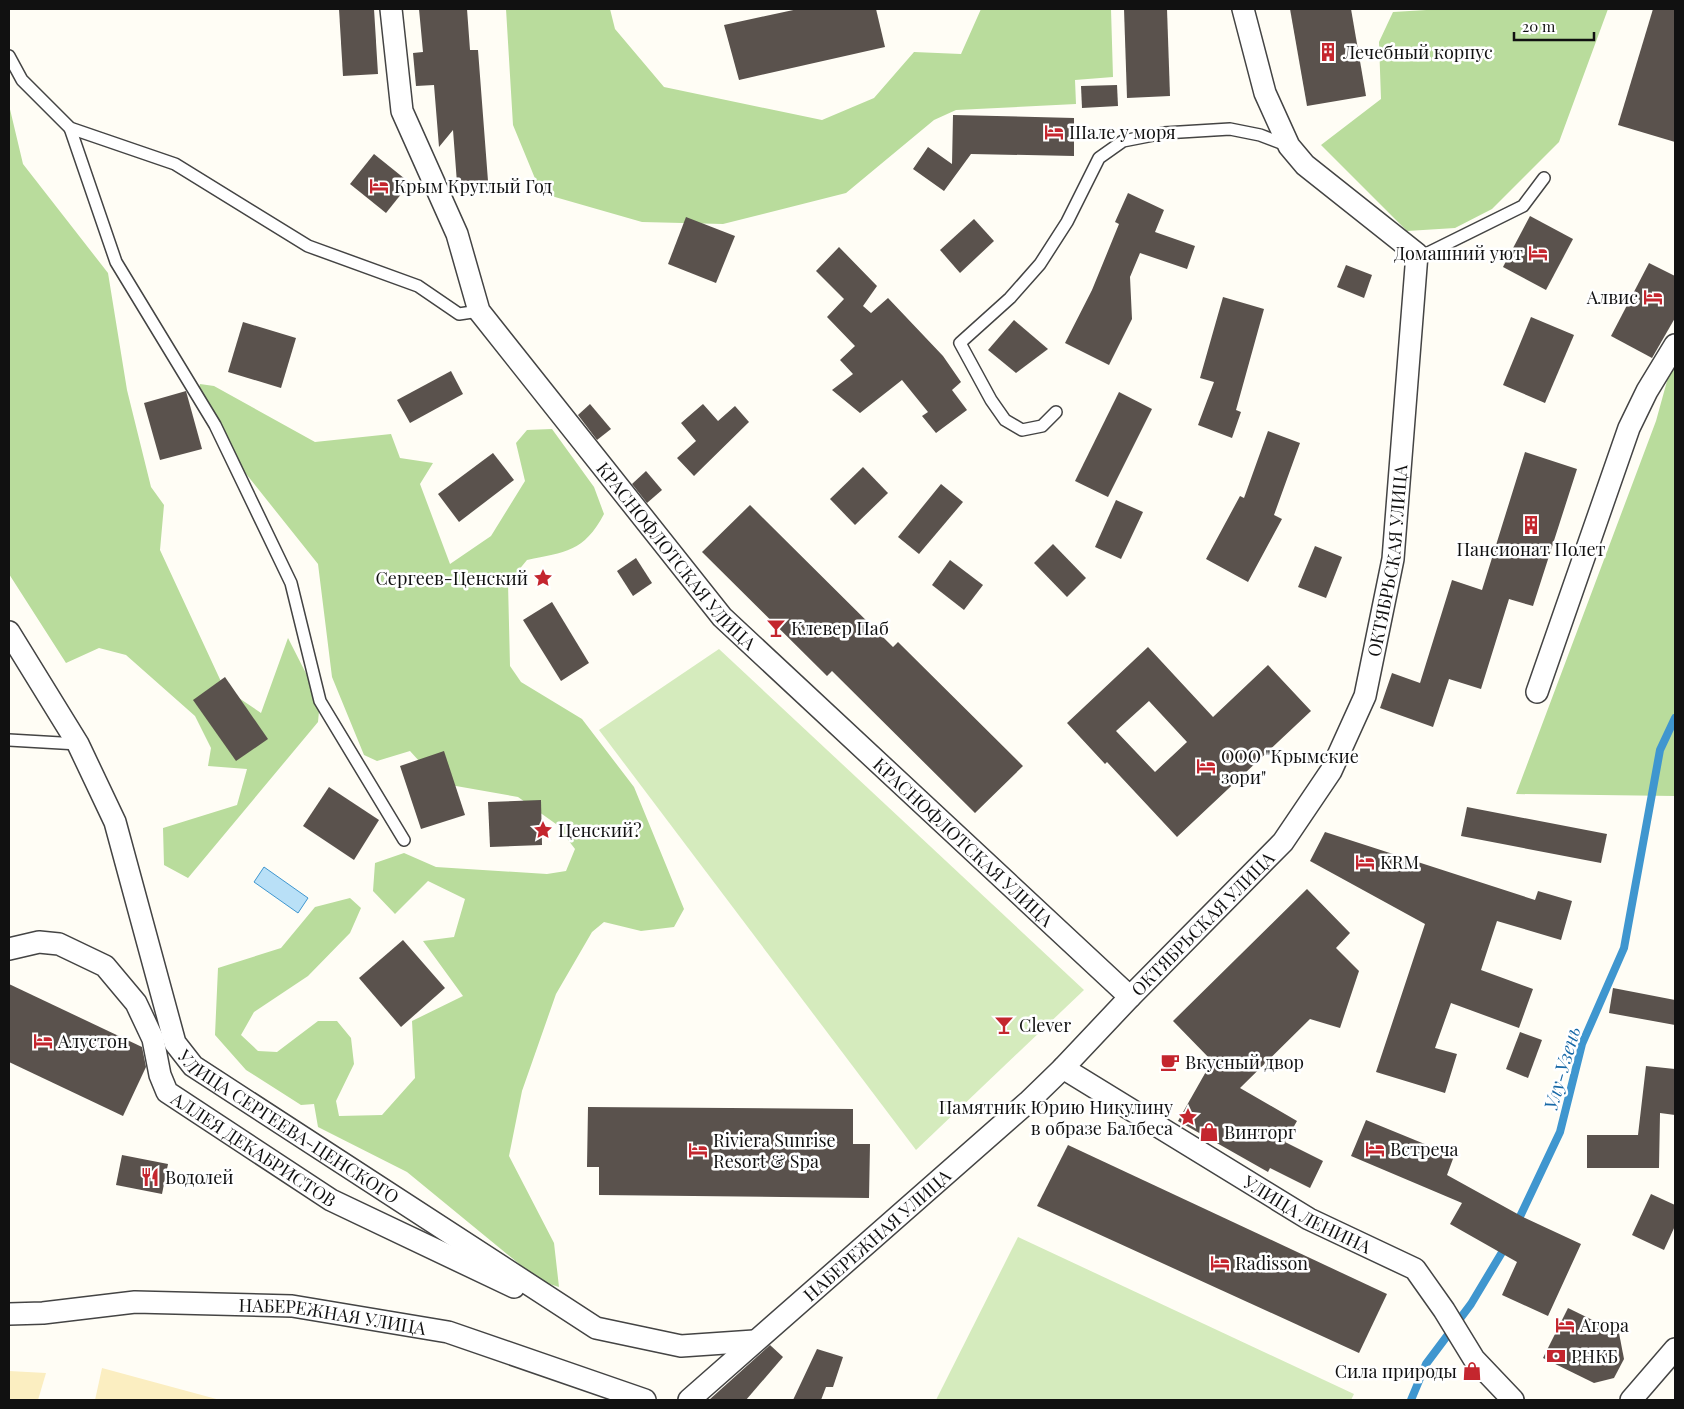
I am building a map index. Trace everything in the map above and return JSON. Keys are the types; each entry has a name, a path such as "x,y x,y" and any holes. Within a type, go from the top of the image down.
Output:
{"street":[{"name":"КРАСНОФЛОТСКАЯ УЛИЦА","path":"391,9 402,111 458,234 479,311 722,617 1130,997"},
{"path":"1243,9 1265,92 1289,146 1305,165 1417,254"},
{"name":"ОКТЯБРЬСКАЯ УЛИЦА","path":"1063,1068 1130,997 1283,842 1331,771 1364,696 1393,559 1417,254"},
{"path":"1537,692 1629,428 1647,391 1675,345"},
{"name":"УЛИЦА СЕРГЕЕВА-ЦЕНСКОГО","path":"9,632 78,744 115,822 175,1043 193,1066 565,1306 596,1328 681,1346 754,1341"},
{"name":"АЛЛЕЯ ДЕКАБРИСТОВ","path":"9,949 39,942 60,944 105,966 136,1003 153,1039 160,1075 167,1092 331,1200 540,1299 565,1306"},
{"name":"УЛИЦА ЛЕНИНА","path":"1063,1068 1308,1219 1415,1269 1444,1310 1474,1359 1513,1400"},
{"name":"НАБЕРЕЖНАЯ УЛИЦА","path":"689,1400 1028,1102 1063,1068"},
{"name":"НАБЕРЕЖНАЯ УЛИЦА","path":"9,1314 43,1313 135,1302 292,1306 448,1332 645,1400"},
{"path":"1631,1400 1675,1349"}],"lane":[{"path":"9,56 22,80 70,128 116,262 215,425 291,583 320,701 404,840"},
{"path":"70,128 175,164 308,246 418,286 459,314 479,311"},
{"path":"1056,412 1042,426 1022,430 1005,420 991,400 960,343 1010,298 1040,264 1066,222 1099,158 1123,141 1173,132 1230,129 1260,135 1289,146"},
{"path":"1417,254 1426,254 1522,206 1544,178"},
{"path":"9,740 78,744"}],"green space":[{"path":"506,9 610,9 615,29 664,87 822,120 874,98 914,52 961,54 981,9 1111,9 1113,77 1075,80 1076,104 956,110 934,120 846,193 723,224 642,222 541,193 513,125"},
{"path":"1443,9 1608,9 1559,142 1492,209 1455,228 1407,231 1321,145 1381,99 1379,42 1393,12"},
{"path":"9,105 23,164 108,273 127,390 151,487 164,505 160,550 224,688 261,713 288,638 320,701 318,722 188,878 164,865 163,828 237,805 247,769 208,766 211,748 195,716 126,655 99,648 66,663 9,574"},
{"path":"1675,352 1675,796 1516,794 1656,421"},
{"path":"200,384 214,386 315,442 391,434 400,458 433,463 420,484 450,564 491,536 525,481 516,443 527,430 552,429 594,487 604,514 597,527 589,536 581,543 563,552 527,560 508,583 510,666 521,682 582,719 634,787 684,909 674,927 641,931 604,922 592,932 556,994 522,1091 509,1156 554,1243 559,1287 540,1281 407,1172 318,1127 314,1104 301,1105 246,1070 215,1035 218,968 281,948 315,907 350,898 361,908 350,933 308,976 254,1012 241,1035 258,1051 277,1052 318,1021 337,1021 351,1038 354,1064 336,1101 339,1116 382,1115 415,1078 412,1021 463,996 423,941 454,937 465,899 428,881 395,914 373,891 375,863 404,853 436,867 547,874 566,871 575,849 556,824 518,797 439,783 410,751 377,761 364,755 332,677 318,564 235,460 198,393"},
{"path":"719,649 1084,990 916,1150 599,730"},
{"path":"1018,1237 1354,1394 1351,1400 936,1400"}],"sand":[{"path":"102,1368 220,1400 95,1400"},
{"path":"9,1371 46,1373 38,1400 9,1400"}],"water":[{"path":"264,867 308,898 298,913 254,882"}],"building":[{"path":"339,9 374,9 378,74 343,76"},
{"path":"419,9 467,9 470,50 478,50 488,181 457,183 453,130 439,147 434,85 416,86 413,53 423,52"},
{"path":"798,9 876,9 885,47 739,80 724,25"},
{"path":"1124,9 1167,9 1170,96 1127,98"},
{"name":"Лечебный корпус","path":"1290,9 1351,9 1366,96 1307,106"},
{"path":"1653,9 1675,9 1675,142 1618,125"},
{"path":"1117,85 1118,106 1082,108 1081,86"},
{"path":"953,115 1074,118 1074,156 971,154 944,191 913,169 928,147 952,164"},
{"path":"374,154 410,183 386,213 350,184"},
{"path":"1128,193 1164,210 1155,232 1195,246 1187,269 1140,253 1130,277 1132,319 1109,365 1065,343 1092,290 1119,224 1115,222"},
{"name":"Домашний уют","path":"1530,216 1573,239 1546,290 1503,267"},
{"path":"686,217 735,236 716,283 668,264"},
{"path":"974,219 994,241 960,273 940,250"},
{"path":"839,247 877,286 863,306 871,313 888,298 943,356 961,382 952,390 967,410 936,433 922,416 928,412 902,380 860,413 832,390 853,374 840,360 855,346 827,317 844,299 816,271"},
{"name":"Алвис","path":"1649,263 1675,276 1675,318 1652,358 1611,336"},
{"path":"1346,265 1372,275 1364,298 1337,287"},
{"path":"1223,297 1264,309 1236,410 1241,412 1232,438 1198,425 1214,382 1200,378"},
{"path":"1531,317 1574,335 1545,403 1503,385"},
{"path":"1014,320 1048,349 1016,373 988,350"},
{"path":"243,322 296,338 281,388 228,372"},
{"path":"451,371 463,394 410,423 397,400"},
{"path":"186,391 202,449 160,460 144,403"},
{"path":"1119,392 1152,409 1108,497 1075,481"},
{"path":"590,404 611,429 597,440 578,415"},
{"path":"703,404 718,421 735,406 749,422 694,476 677,458 696,441 681,423"},
{"path":"1268,431 1300,443 1274,515 1282,519 1248,582 1206,559 1240,496 1244,498"},
{"name":"Пансионат Полет","path":"1525,452 1577,469 1533,606 1509,599 1481,689 1449,679 1433,727 1380,708 1392,673 1420,683 1452,580 1482,590"},
{"path":"493,453 514,480 459,522 438,494"},
{"path":"863,467 888,493 855,525 830,499"},
{"path":"646,471 662,490 647,503 632,484"},
{"path":"941,484 963,502 919,554 898,537"},
{"path":"1116,500 1143,512 1121,559 1095,547"},
{"path":"750,505 893,647 898,642 1023,766 975,813 832,671 827,676 702,552"},
{"path":"1053,544 1086,578 1067,597 1034,563"},
{"path":"1315,546 1342,557 1326,598 1298,587"},
{"path":"636,558 652,583 633,596 617,571"},
{"path":"950,560 983,585 964,610 932,585"},
{"path":"552,602 589,663 561,681 523,620"},
{"name":"ООО \"Крымские зори\"","path":"1148,647 1213,717 1268,665 1311,711 1177,837 1107,762 1105,764 1067,723","holes":["1149,701 1187,742 1155,772 1116,731"]},
{"path":"225,677 268,739 236,761 193,700"},
{"path":"444,751 465,815 421,829 400,766"},
{"path":"329,787 379,820 354,860 303,826"},
{"path":"541,800 542,845 490,847 488,802"},
{"path":"1467,807 1607,834 1601,863 1461,836"},
{"path":"1325,832 1535,900 1538,891 1572,901 1561,940 1497,921 1481,970 1533,989 1519,1028 1451,1003 1435,1048 1457,1054 1445,1093 1376,1072 1425,924 1310,861"},
{"path":"1307,889 1350,933 1336,948 1359,971 1340,1028 1310,1019 1240,1088 1297,1121 1285,1142 1323,1161 1310,1188 1270,1168 1268,1172 1178,1121 1212,1061 1173,1021"},
{"path":"403,940 445,988 401,1027 359,978"},
{"path":"9,984 142,1047 146,1067 123,1116 9,1062"},
{"path":"1613,988 1675,1000 1675,1025 1609,1013"},
{"path":"1520,1032 1542,1040 1528,1078 1506,1069"},
{"path":"1646,1066 1675,1069 1675,1115 1660,1113 1659,1168 1587,1168 1587,1135 1638,1135"},
{"path":"588,1107 853,1109 853,1144 870,1144 869,1198 599,1195 599,1167 587,1167"},
{"path":"1366,1120 1454,1156 1447,1175 1523,1217 1581,1244 1548,1316 1502,1295 1517,1262 1450,1224 1462,1203 1351,1156"},
{"path":"1068,1145 1387,1294 1359,1353 1037,1206"},
{"path":"122,1155 168,1164 162,1194 116,1185"},
{"path":"1651,1194 1675,1205 1675,1226 1664,1250 1632,1235"},
{"path":"1568,1308 1619,1333 1624,1359 1614,1378 1594,1383 1543,1358"},
{"path":"770,1345 783,1357 746,1400 709,1400"},
{"path":"817,1349 843,1357 833,1387 826,1387 821,1400 793,1400"}],"waterway":[{"name":"Улу-Узень","path":"1516,1225 1560,1132 1582,1044 1624,948 1660,750 1675,718"},
{"name":"Улу-Узень","path":"1411,1400 1426,1364 1471,1304 1507,1244"}],"place":[{"name":"Лечебный корпус","path":"1328,52"},
{"name":"Шале у моря","path":"1054,132"},
{"name":"Крым Круглый Год","path":"379,186"},
{"name":"Домашний уют","path":"1538,253"},
{"name":"Алвис","path":"1653,297"},
{"name":"Пансионат Полет","path":"1531,525"},
{"name":"Сергеев-Ценский","path":"543,578"},
{"name":"Клевер Паб","path":"776,628"},
{"name":"ООО \"Крымские зори\"","path":"1206,766"},
{"name":"Ценский?","path":"543,830"},
{"name":"KRM","path":"1365,862"},
{"name":"Clever","path":"1004,1025"},
{"name":"Алустон","path":"43,1041"},
{"name":"Вкусный двор","path":"1170,1062"},
{"name":"Памятник Юрию Никулину в образе Балбеса","path":"1188,1117"},
{"name":"Винторг","path":"1209,1132"},
{"name":"Встреча","path":"1375,1149"},
{"name":"Riviera Sunrise Resort & Spa","path":"698,1150"},
{"name":"Водолей","path":"150,1177"},
{"name":"Radisson","path":"1220,1263"},
{"name":"Агора","path":"1565,1325"},
{"name":"РНКБ","path":"1556,1356"},
{"name":"Сила природы","path":"1472,1371"}]}
